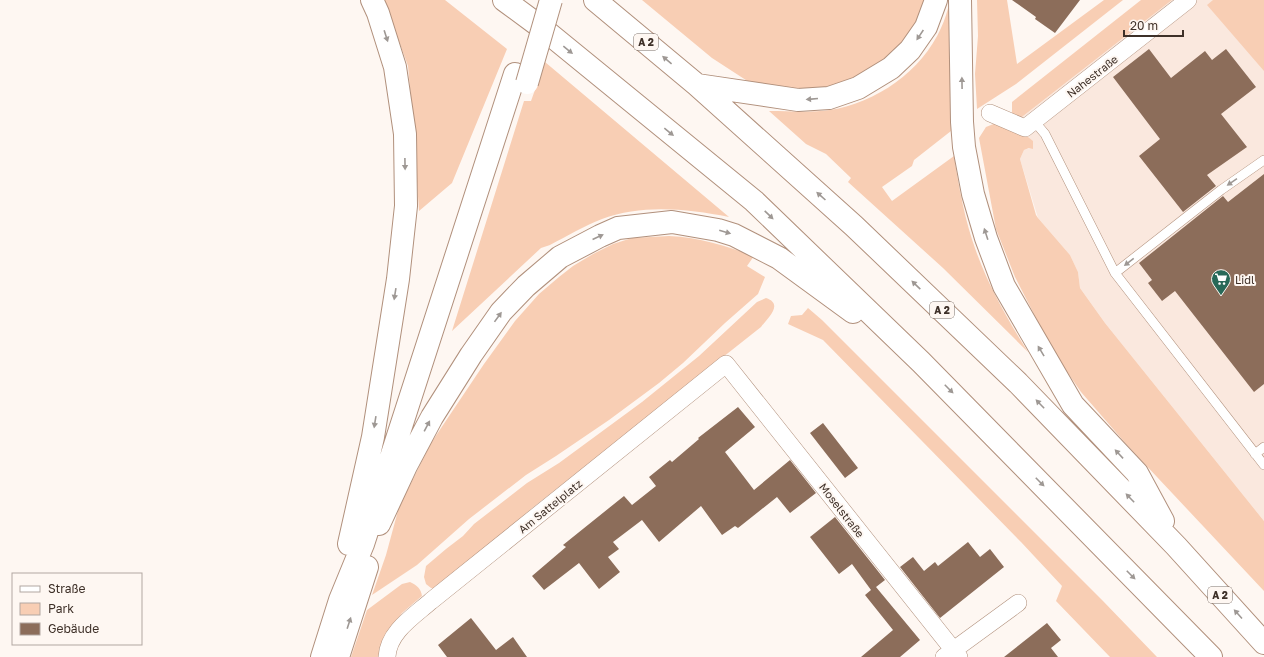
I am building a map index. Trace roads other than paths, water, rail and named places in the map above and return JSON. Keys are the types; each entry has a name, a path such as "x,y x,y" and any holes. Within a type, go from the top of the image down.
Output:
{"highway":[{"path":"340,600 348,550 373,437 398,279 406,206 405,134 395,67 378,13 372,0"},
{"path":"504,0 554,38 754,201 921,362 1211,657"},
{"path":"338,657 521,79 540,0"},
{"path":"322,657 340,600 362,544 521,79 551,0"},
{"name":"A 2","path":"595,0 696,85 854,226 1018,383 1176,546 1264,643"},
{"path":"696,85 798,100 829,98 858,88 891,68 910,50 926,27 936,0"},
{"path":"960,0 962,122 964,147 973,194 986,238 1004,286 1074,405 1137,473 1176,546"},
{"path":"379,524 406,466 432,417 470,355 501,312 526,286 560,257 618,228 672,222 718,230 734,235 779,258 921,362"}],"street":[{"name":"Nahestraße","path":"990,114 1025,128 1188,0"},
{"name":"Moselstraße","path":"726,364 952,654"},
{"name":"Am Sattelplatz","path":"387,657 388,651 397,631 431,601 726,364"},
{"path":"952,654 1018,603"}],"lane":[{"path":"1034,121 1045,134 1115,274 1264,465"},
{"path":"1115,274 1221,190 1264,160"},
{"path":"1255,454 1264,447"}],"place":[{"name":"Lidl","path":"1221,296"}]}
